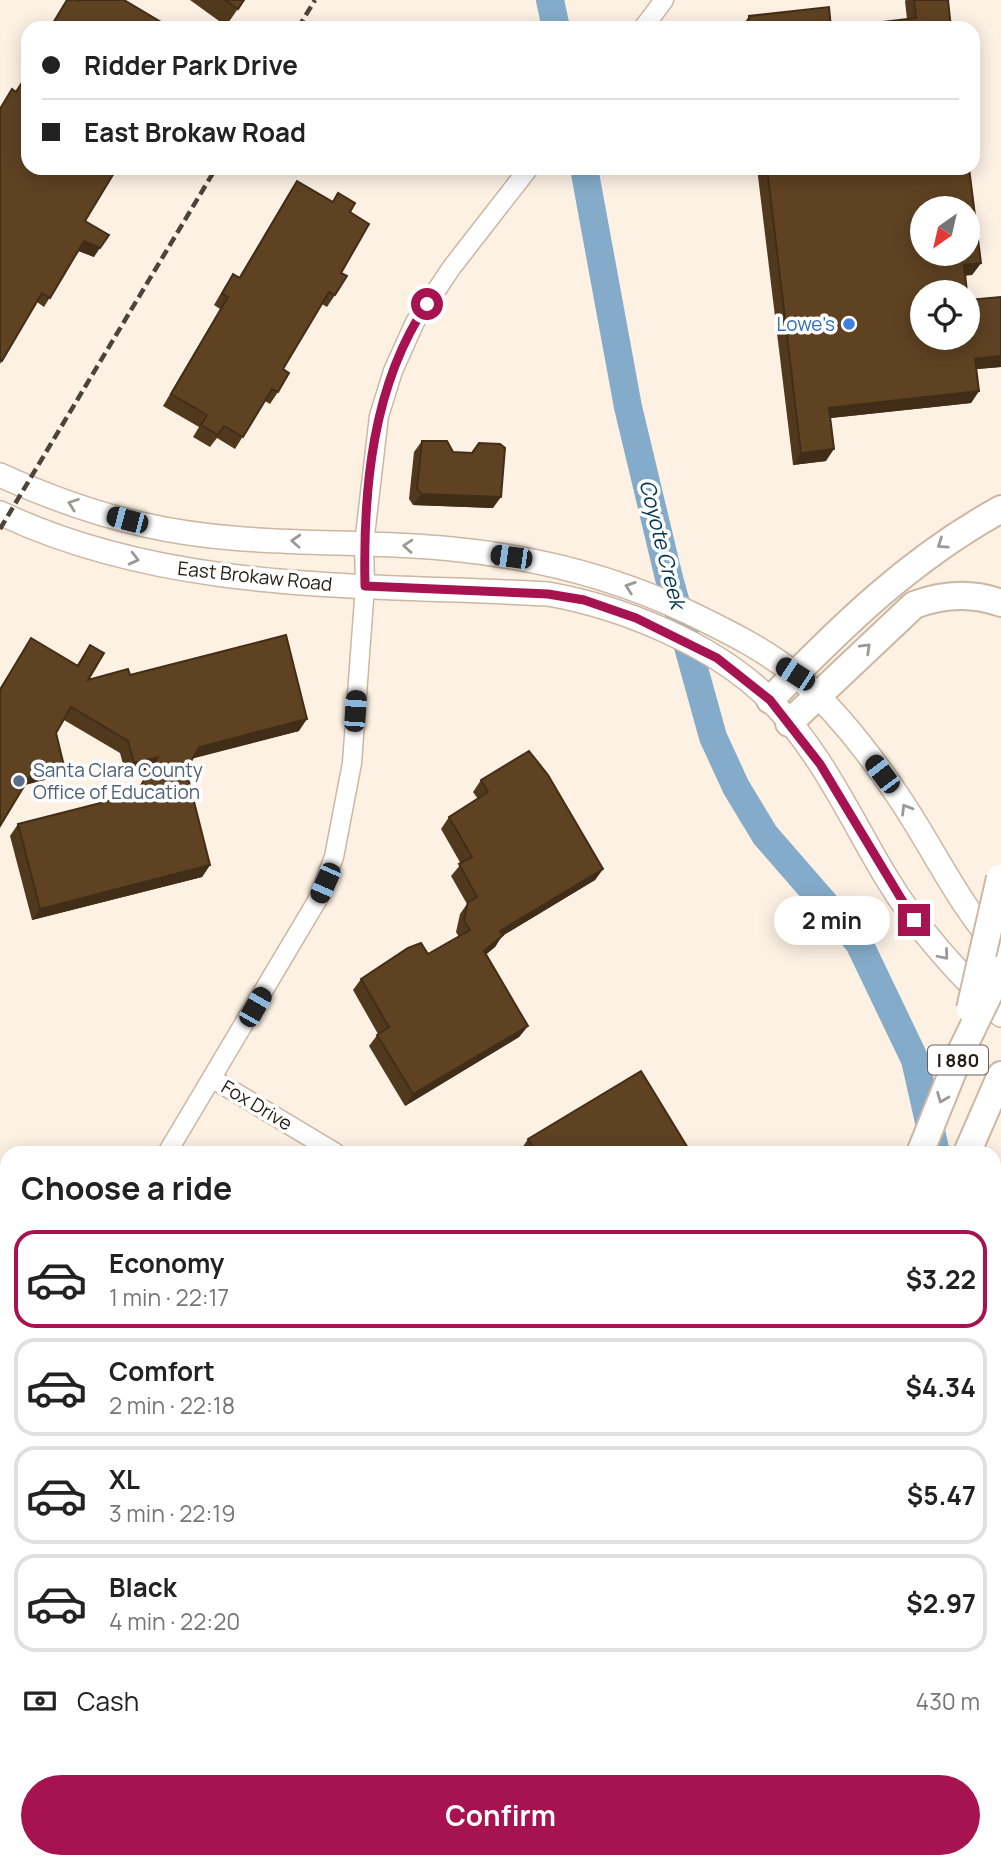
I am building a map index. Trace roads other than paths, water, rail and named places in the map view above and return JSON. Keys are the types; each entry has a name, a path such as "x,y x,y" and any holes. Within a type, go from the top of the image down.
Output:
{"highway":[{"path":"761,692 795,674 885,586 962,531 1001,509"},
{"path":"789,723 914,606 934,597 956,595 1001,603"},
{"path":"959,1056 1000,876"},
{"name":"I 880","path":"923,1146 959,1056 1001,969"},
{"name":"I 880","path":"970,1146 1001,1075"}],"main road":[{"name":"East Brokaw Road","path":"0,475 85,509 147,526 250,538 452,549 592,574 650,594 737,635 795,674 817,695 896,793 961,897 1001,951"},
{"name":"East Brokaw Road","path":"0,513 55,536 162,566 242,579 548,594 584,600 636,618 717,658 761,692 789,723 820,764 914,920 1001,1015"}],"street":[{"path":"648,21 664,0"},
{"path":"171,1146 318,899 334,857 352,764 372,452 393,371 415,322 523,175"},
{"name":"Fox Drive","path":"213,1079 324,1146"}],"waterway":[{"name":"Coyote Creek","path":"550,0 554,21"},
{"name":"Coyote Creek","path":"585,175 628,407 669,578 713,737 736,787 765,835 859,943 915,1060 934,1146"}],"railway":[{"path":"302,21 315,0"},
{"path":"0,529 212,175"}],"place":[{"name":"Lowe's","path":"849,324"},
{"name":"Santa Clara County Office of Education","path":"19,781"}]}
